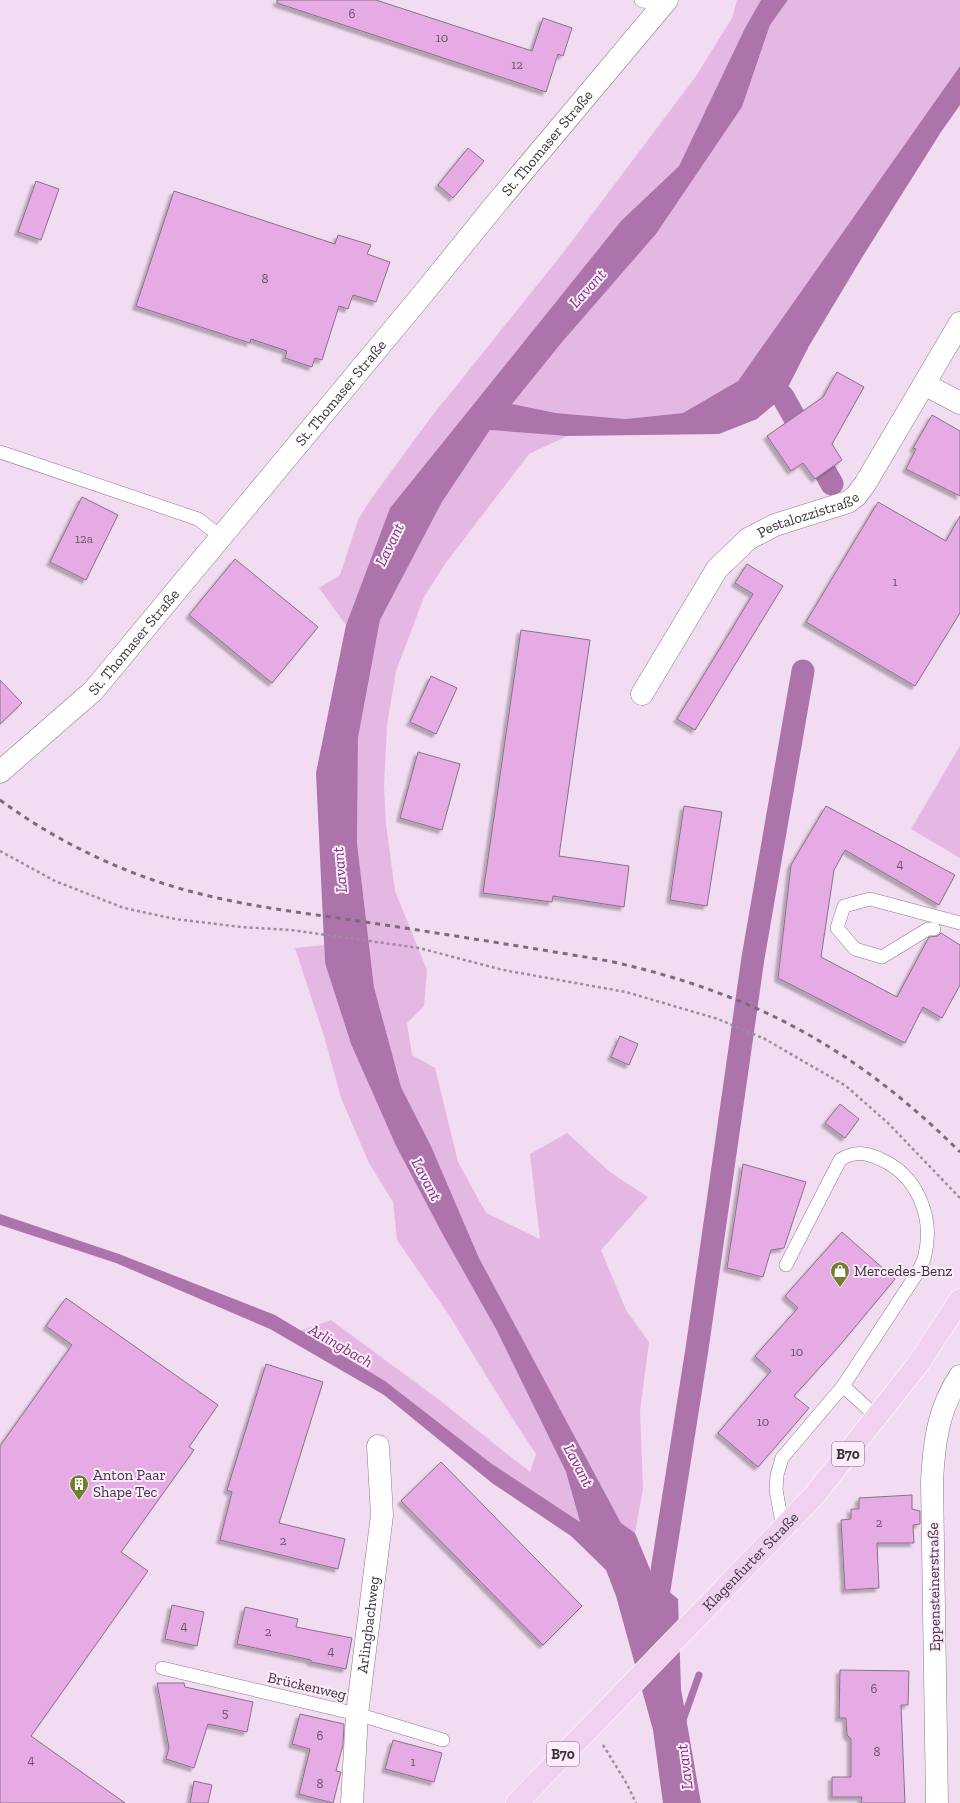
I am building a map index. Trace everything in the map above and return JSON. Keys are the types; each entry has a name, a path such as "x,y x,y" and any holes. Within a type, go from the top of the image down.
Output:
{"main road":[{"name":"Klagenfurter Straße","path":"517,1803 813,1497 918,1364 960,1300"}],"street":[{"name":"St. Thomaser Straße","path":"0,772 93,691 220,536 422,295 656,2"},
{"name":"Pestalozzistraße","path":"642,694 717,569 748,539 768,529 848,502 856,496 865,484 960,323"},
{"path":"924,384 960,403"},
{"name":"Eppensteinerstraße","path":"937,1803 932,1481 934,1453 939,1421 951,1389 960,1376"},
{"name":"Arlingbachweg","path":"352,1803 357,1714 382,1515 378,1446"}],"lane":[{"path":"0,452 198,519 220,536"},
{"path":"934,929 928,929 882,957 855,949 837,928 844,906 870,899 960,923"},
{"path":"784,1528 776,1490 777,1475 782,1458 843,1386 918,1272 925,1256 927,1237 926,1217 920,1197 909,1179 892,1164 870,1154 850,1154 840,1160 786,1265"},
{"path":"843,1386 877,1417"},
{"name":"Brückenweg","path":"162,1668 357,1714 443,1740"}],"path":[{"path":"0,851 55,881 124,908 175,919 241,927 291,930 420,948 502,970 626,992 718,1019 765,1039 846,1086 888,1123 960,1198"},
{"path":"602,1743 627,1784 636,1803"}],"shaded area":[{"path":"737,0 761,0 745,28 679,166 621,221 390,508 346,625 319,588 340,575 358,520 371,499 432,416 563,253 696,76 732,18"},
{"path":"788,0 960,0 960,66 738,381 683,413 625,419 556,413 512,404 563,341 656,234 742,107 770,25"},
{"path":"490,430 567,436 529,454 445,564 424,597 396,671 387,725 384,786 386,824 395,891 427,970 424,1006 407,1023 412,1055 435,1068 458,1162 486,1213 540,1239 530,1154 567,1133 610,1172 648,1197 601,1250 626,1310 649,1342 640,1411 643,1489 635,1533 621,1523 479,1258 431,1146 401,1087 374,987 357,843 358,738 380,620 442,502"},
{"path":"960,746 960,858 911,829"},
{"path":"324,945 325,963 351,1044 396,1146 443,1235 496,1329 566,1472 580,1522 492,1464 385,1381 300,1331 331,1320 438,1399 530,1472 536,1454 449,1315 397,1240 393,1202 369,1163 341,1098 324,1036 295,948"}],"water":[{"name":"Lavant","path":"761,0 788,0 770,25 742,107 656,234 563,341 512,404 556,413 625,419 683,413 738,381 960,66 960,105 941,132 863,256 809,346 783,397 757,419 719,434 567,436 490,430 442,502 380,620 358,738 357,843 374,987 401,1087 431,1146 479,1258 621,1523 635,1533 654,1579 678,1599 681,1689 701,1803 663,1803 653,1730 616,1596 606,1570 571,1536 492,1483 384,1395 270,1329 116,1263 0,1225 0,1214 119,1254 275,1315 385,1381 492,1464 580,1522 566,1472 496,1329 443,1235 396,1146 351,1044 325,963 316,773 346,625 390,508 621,221 679,166 745,28"}],"building":[{"path":"277,0 376,0 532,51 543,18 572,28 563,56 558,54 546,92 277,3"},
{"path":"468,148 484,161 453,198 438,185"},
{"path":"36,181 59,189 41,240 18,232"},
{"path":"174,191 335,244 338,235 371,245 367,254 390,262 376,302 353,295 348,309 339,306 322,360 315,358 312,367 285,358 287,351 251,339 250,343 136,306"},
{"path":"837,372 864,387 832,444 842,460 815,479 803,463 791,471 767,436 823,397"},
{"path":"932,415 960,431 960,496 906,469 916,449 913,448"},
{"path":"82,497 118,515 86,580 50,562"},
{"path":"878,502 946,541 960,516 960,613 915,686 806,622"},
{"path":"235,559 318,627 272,683 189,615"},
{"path":"747,564 783,586 695,730 677,719 753,594 735,583"},
{"path":"521,630 590,640 559,856 629,866 624,907 553,896 552,902 483,893"},
{"path":"431,676 457,688 436,734 410,722"},
{"path":"0,680 22,703 0,724"},
{"path":"418,752 460,764 442,830 400,818"},
{"path":"684,806 722,812 707,906 670,900"},
{"path":"826,806 955,875 939,905 845,850 834,870 821,957 897,997 929,937 938,936 941,933 960,945 960,985 942,1018 923,1007 905,1043 778,978 791,865"},
{"path":"620,1036 638,1044 629,1065 611,1057"},
{"path":"840,1104 859,1119 845,1138 825,1123"},
{"path":"743,1164 806,1182 784,1248 771,1250 763,1277 727,1268"},
{"path":"842,1232 895,1279 840,1345 794,1396 809,1408 758,1467 718,1433 771,1371 755,1356 798,1308 785,1296"},
{"name":"Anton Paar Shape Tec","path":"66,1298 218,1405 189,1447 194,1450 121,1552 148,1571 31,1736 125,1803 0,1803 0,1446 72,1345 46,1326"},
{"path":"266,1364 323,1382 279,1523 345,1539 338,1569 220,1540 232,1492 227,1490"},
{"path":"441,1462 582,1606 543,1645 401,1501"},
{"path":"912,1495 912,1509 920,1511 920,1524 913,1525 914,1543 877,1543 879,1588 845,1590 841,1520 851,1519 851,1509 859,1509 859,1498"},
{"path":"172,1605 204,1612 197,1646 165,1639"},
{"path":"245,1607 298,1619 296,1627 352,1638 346,1669 237,1644"},
{"path":"840,1670 909,1671 908,1705 901,1705 905,1803 861,1803 862,1797 832,1797 832,1777 851,1777 851,1739 847,1735 846,1718 839,1718"},
{"path":"157,1683 184,1683 185,1687 253,1702 247,1732 208,1724 194,1768 166,1759 169,1748"},
{"path":"300,1714 344,1724 343,1745 336,1771 341,1772 333,1803 299,1794 310,1749 292,1744"},
{"path":"393,1740 442,1753 434,1782 385,1769"},
{"path":"194,1781 212,1785 208,1803 190,1803"}],"waterway":[{"path":"765,378 783,397 832,484"},
{"path":"654,1607 658,1596 697,1349 753,958 803,671"},
{"path":"683,1720 699,1675"}],"railway":[{"path":"0,800 47,831 98,858 178,888 226,900 270,908 609,961 661,974 710,990 756,1008 841,1054 921,1115 960,1152"}],"place":[{"name":"Mercedes-Benz","path":"840,1288"},
{"name":"Anton Paar Shape Tec","path":"79,1501"}],"water label":[{"name":"Arlingbach","path":"341,1345"}]}
